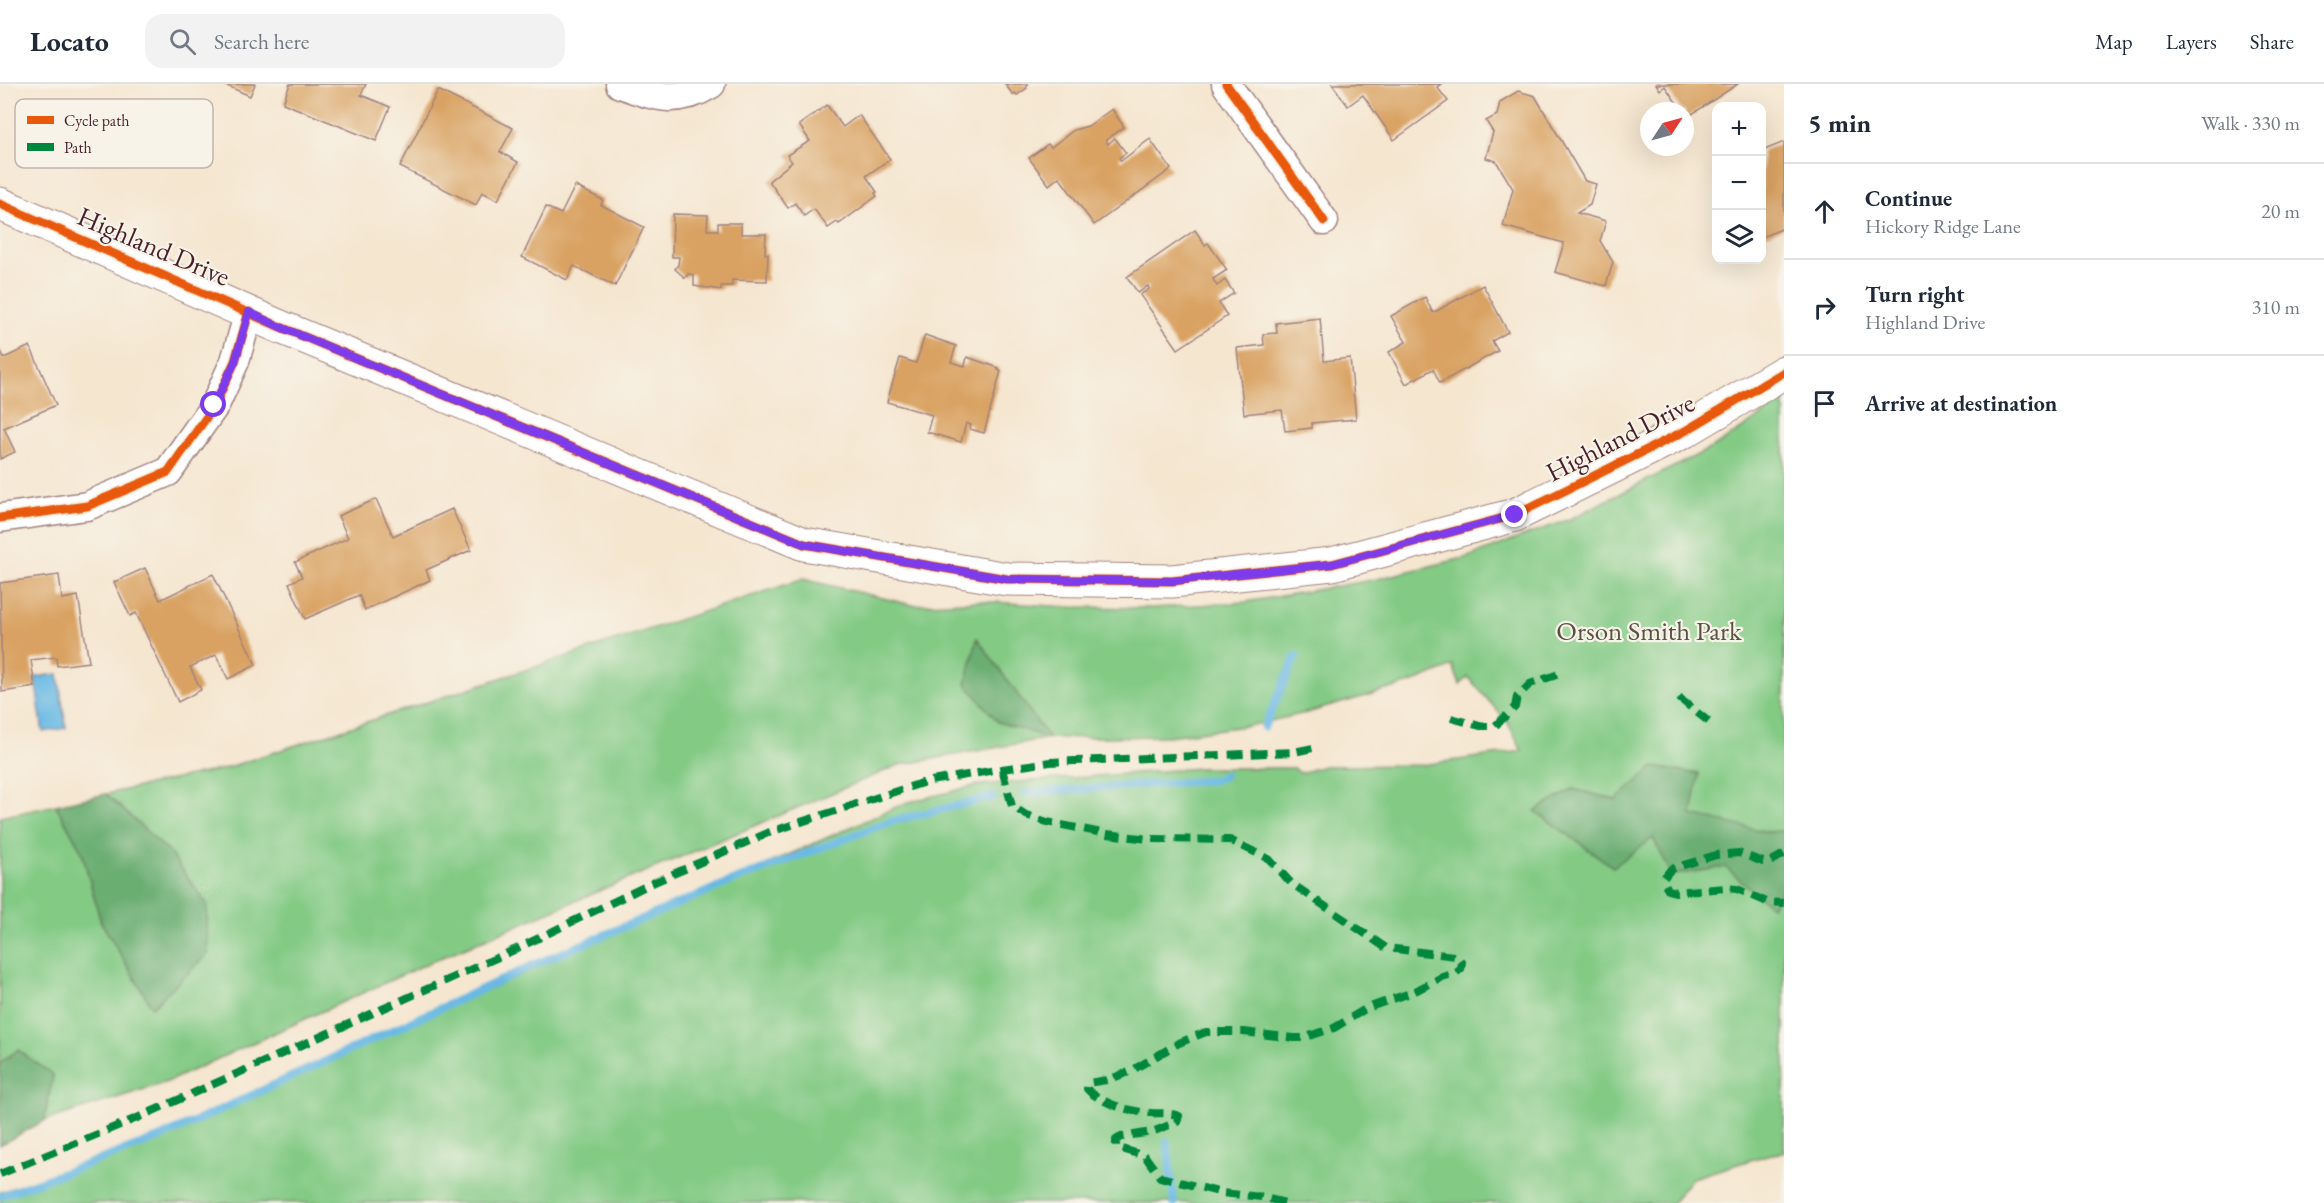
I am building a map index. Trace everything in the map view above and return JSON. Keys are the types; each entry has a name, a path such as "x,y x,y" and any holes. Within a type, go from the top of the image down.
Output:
{"street":[{"path":"620,84 649,94 678,98 711,84"},
{"path":"1226,84 1324,220"},
{"name":"Highland Drive","path":"0,204 278,326 804,544 1007,579 1172,581 1332,564 1355,558 1515,515 1685,431 1784,372"},
{"path":"0,518 87,506 168,472 214,405 235,362 249,312"}],"green space":[{"name":"Orson Smith Park","path":"1784,401 1784,831 1768,832 1573,789 1653,838 1673,875 1725,867 1771,906 1784,888 1784,1152 1692,1178 1672,1203 0,1203 0,1192 151,1143 570,952 905,803 978,785 1200,768 1294,768 1300,773 1324,766 1422,765 1522,751 1508,723 1468,677 1460,685 1453,666 1414,682 1310,712 1253,725 1168,736 1049,738 899,765 435,960 167,1082 44,1121 53,1075 18,1050 0,1063 0,817 56,805 82,852 101,922 152,1007 169,852 106,794 223,769 803,579 912,605 979,601 1067,607 1152,608 1246,602 1372,580 1468,557 1570,519 1717,445"},
{"path":"977,638 1049,738 998,722 966,684"},
{"path":"1653,767 1699,774 1692,815 1768,832 1784,831 1784,888 1771,906 1725,867 1672,875 1653,838 1613,867 1535,811 1573,789 1616,800"},
{"path":"106,794 169,852 207,904 208,954 152,1007 101,922 82,852 56,805"},
{"path":"18,1050 53,1075 44,1121 0,1145 0,1063"}],"water":[{"path":"58,674 66,728 43,732 35,677"}],"building":[{"path":"223,84 255,84 250,96"},
{"path":"290,84 366,84 361,95 390,107 376,141 283,103"},
{"path":"1005,84 1028,84 1027,88 1013,95"},
{"path":"1332,84 1441,84 1437,87 1448,101 1394,140 1363,95 1348,106"},
{"path":"1656,84 1738,84 1694,113 1694,102 1676,102 1665,86 1660,90"},
{"path":"438,90 513,128 500,152 518,162 498,200 482,192 476,205 400,167"},
{"path":"1518,91 1535,96 1585,181 1596,184 1590,205 1577,213 1606,221 1600,241 1613,262 1606,286 1555,272 1564,243 1503,226 1513,189 1496,161 1486,158 1493,132 1486,121 1497,115 1500,102"},
{"path":"827,105 843,127 859,115 890,159 866,176 877,192 875,193 877,196 839,224 837,222 828,228 814,209 804,216 795,203 788,208 769,181 792,162 787,155 810,141 799,125"},
{"path":"1112,109 1124,127 1106,140 1108,144 1115,138 1126,153 1119,158 1121,161 1150,139 1171,169 1094,225 1059,177 1049,185 1029,158 1048,144 1051,147 1074,130 1088,126"},
{"path":"1784,142 1784,228 1766,235 1766,156 1766,149"},
{"path":"575,186 603,200 601,205 644,227 615,286 574,266 567,280 522,257 546,207 561,214"},
{"path":"673,214 708,215 707,230 718,230 718,223 741,223 741,234 766,234 767,281 732,280 732,286 721,286 721,290 694,286 694,275 688,274 685,278 675,269 679,257 672,257"},
{"path":"1195,230 1205,245 1208,243 1227,270 1213,279 1217,286 1225,280 1234,293 1219,303 1227,316 1178,349 1140,295 1149,289 1148,286 1138,293 1127,277"},
{"path":"1483,285 1508,332 1492,341 1498,351 1440,383 1433,369 1406,384 1389,352 1406,342 1391,316 1425,297 1433,313"},
{"path":"1320,318 1324,361 1350,358 1356,419 1312,423 1312,428 1285,431 1282,410 1244,414 1237,348 1264,345 1263,334 1277,333 1276,323"},
{"path":"925,335 956,346 951,362 965,366 967,357 999,368 998,370 1001,371 984,433 970,429 971,425 966,423 961,442 927,432 932,415 887,402 900,358 916,363"},
{"path":"30,346 56,405 4,428 15,452 0,459 0,349 4,358"},
{"path":"376,499 393,536 452,509 471,550 426,570 430,580 365,610 359,595 305,619 289,583 302,577 295,562 348,538 338,516"},
{"path":"145,568 160,600 213,574 256,665 228,679 216,655 190,667 201,690 178,702 136,613 130,616 114,582"},
{"path":"59,575 62,599 78,596 89,662 57,666 56,657 31,660 35,687 2,692 0,583"}],"waterway":[{"path":"1264,727 1296,656"},
{"path":"1025,793 1215,780 1225,775"},
{"path":"0,1196 159,1138 538,963 732,881 892,821 993,797"},
{"path":"1167,1142 1174,1203"}],"marked path":[{"path":"1451,718 1480,726 1495,726 1515,707 1517,697 1530,684 1562,673"},
{"path":"1679,698 1714,726"},
{"path":"0,1174 137,1118 304,1044 514,950 650,884 770,832 925,782 1002,769 1050,762 1294,752 1318,747"},
{"path":"1002,769 1012,806 1026,815 1047,822 1107,834 1148,839 1230,840 1269,859 1291,883 1386,948 1455,956 1462,962 1461,969 1456,973 1442,977 1413,992 1367,1008 1334,1028 1303,1038 1244,1032 1206,1032 1179,1043 1129,1072 1107,1080 1088,1083 1087,1089 1090,1092 1118,1107 1179,1116 1177,1122 1152,1132 1121,1137 1116,1140 1116,1146 1119,1148 1145,1156 1160,1177 1222,1193 1261,1197 1286,1203"},
{"path":"1784,854 1770,862 1763,862 1739,853 1716,855 1671,869 1663,879 1668,890 1676,892 1737,889 1767,902 1784,903"}],"cycle path":[{"path":"1226,84 1324,221"},
{"path":"0,204 278,326 804,544 1007,579 1172,581 1332,564 1515,515 1685,431 1784,372"},
{"path":"0,518 87,506 168,472 215,405 235,361 249,312"}],"route":[{"path":"214,405 235,362 249,312 804,544 1007,579 1172,581 1332,564 1515,515"}]}
